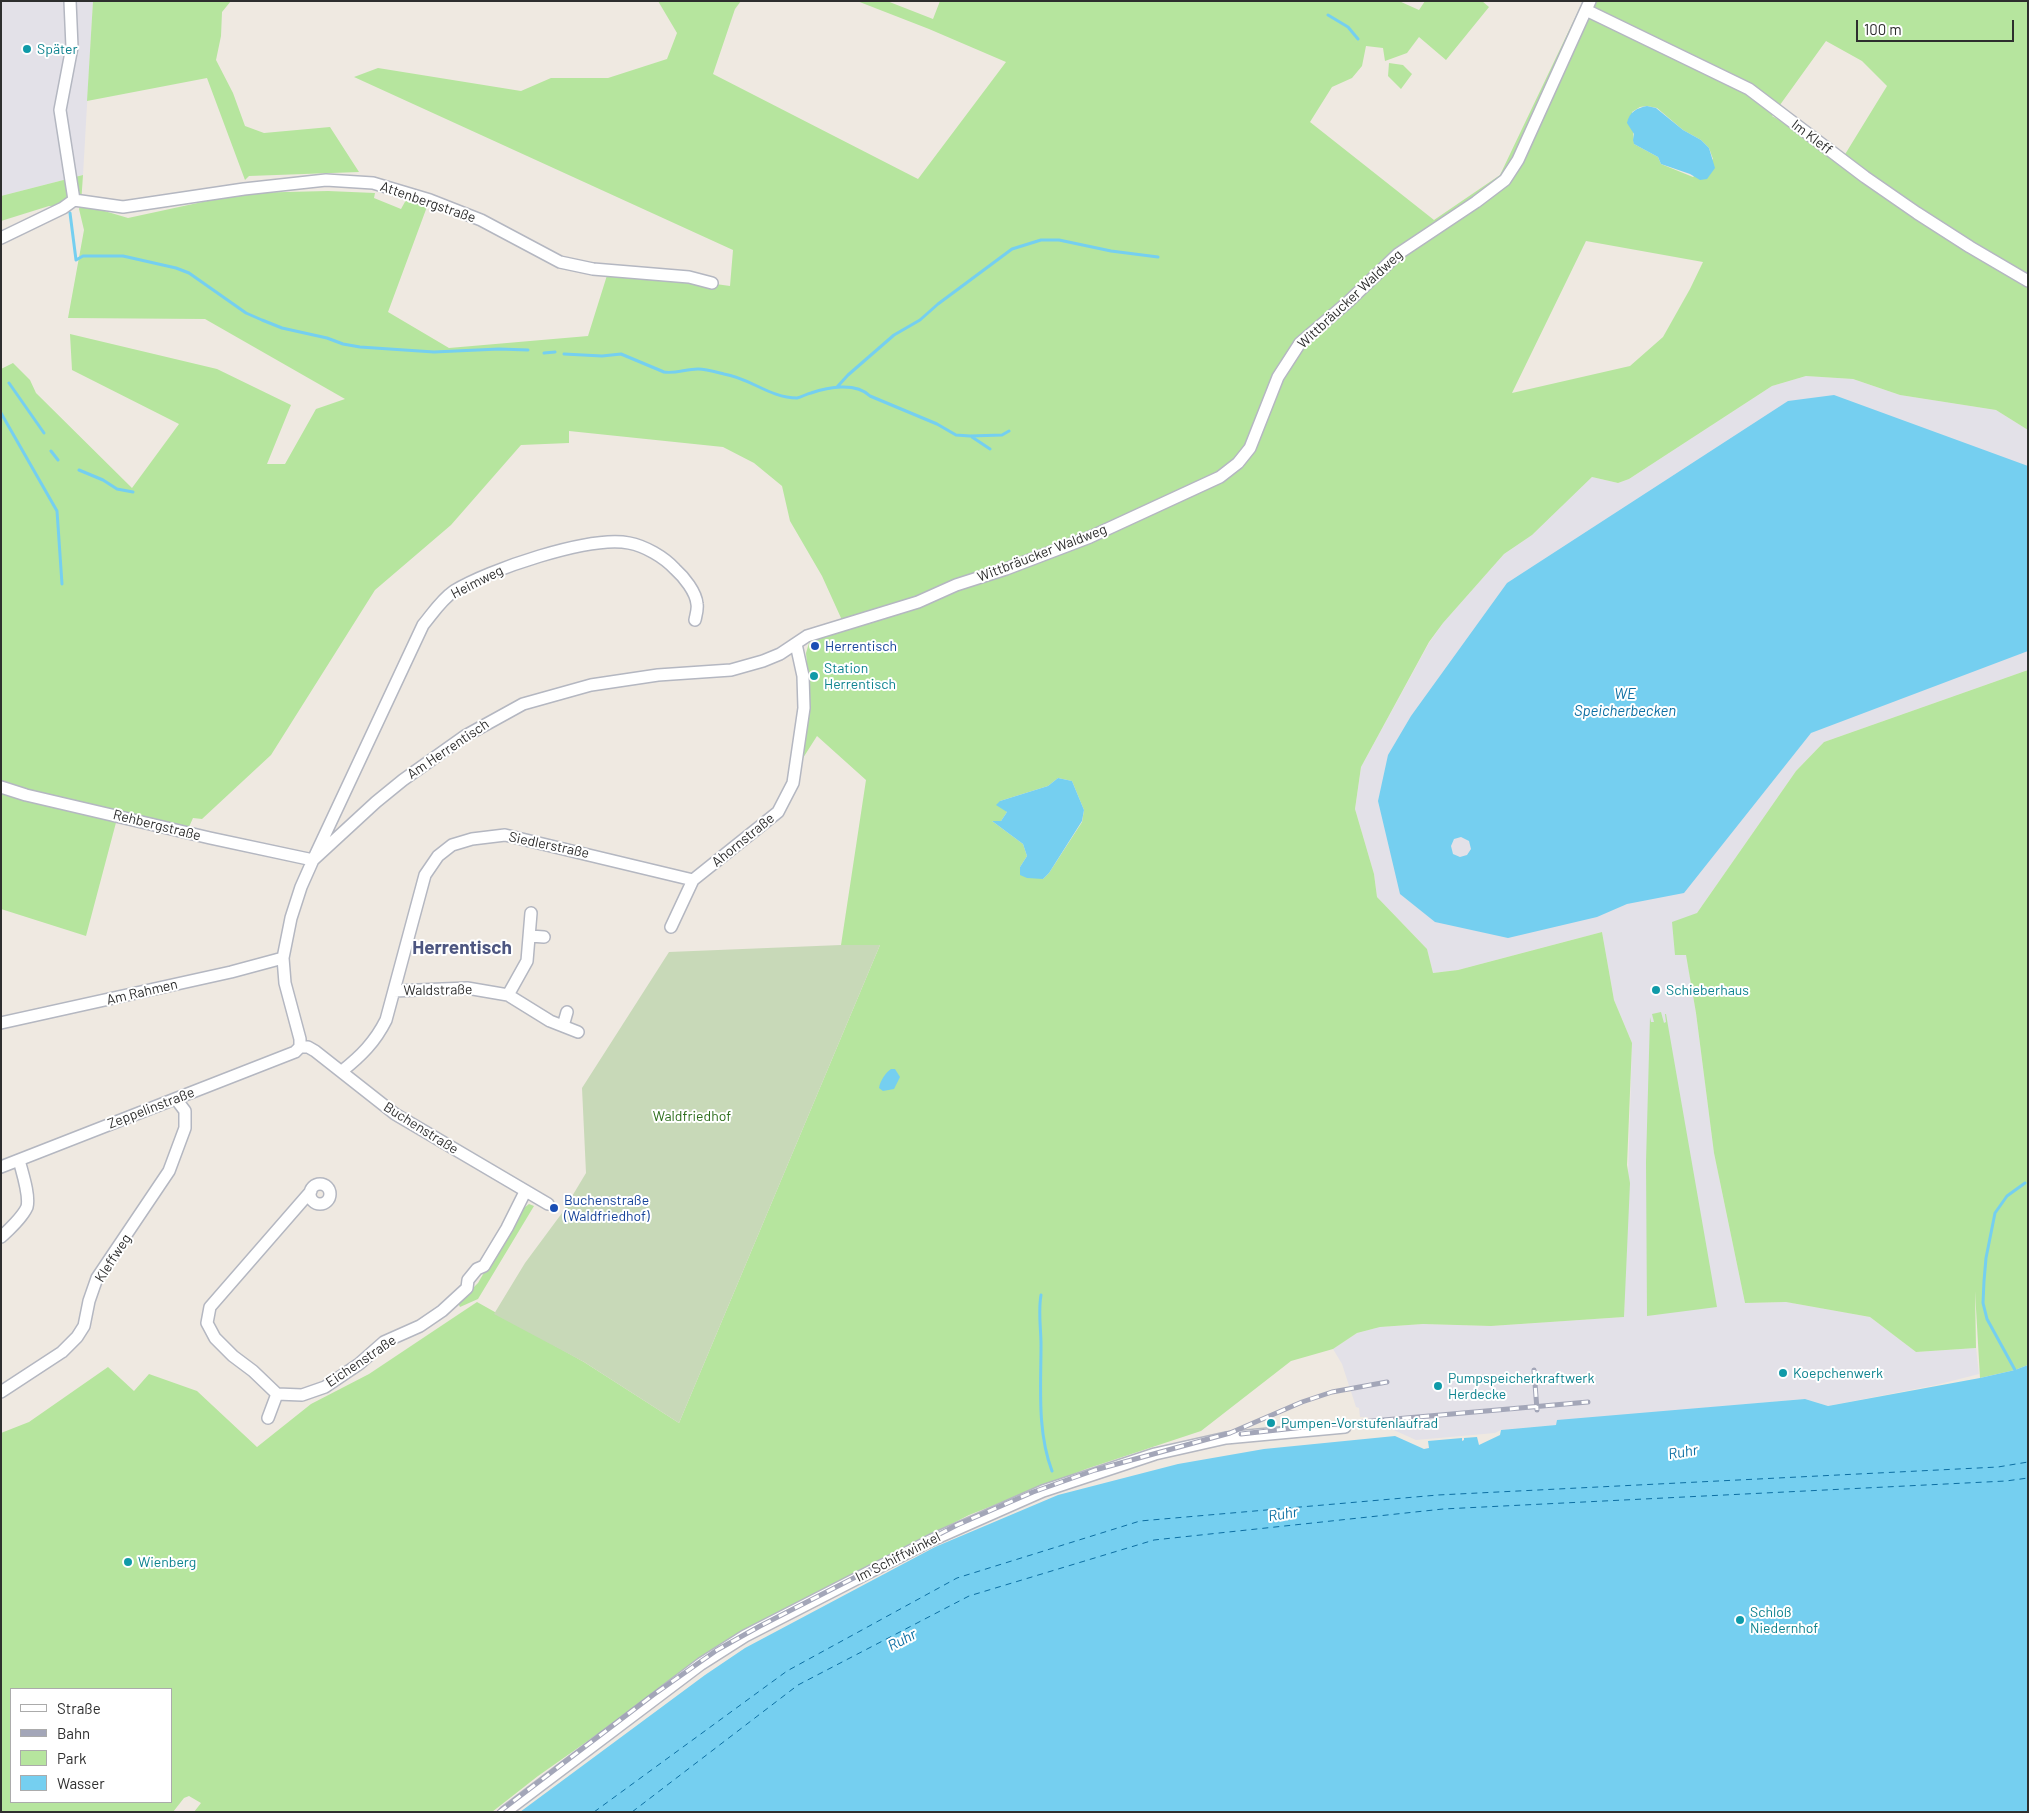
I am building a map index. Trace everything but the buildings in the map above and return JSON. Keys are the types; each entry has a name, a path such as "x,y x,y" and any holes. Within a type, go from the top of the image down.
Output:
{"street":[{"path":"1,238 63,208 74,200 60,110 72,47 70,1"},
{"name":"Im Kleff","path":"1588,6 1749,89 1865,177 1917,213 2028,281"},
{"name":"Wittbräucker Waldweg","path":"796,644 812,634 875,617 918,602 956,585 1006,569 1090,537 1220,477 1232,468 1250,448 1278,377 1300,342 1348,302 1398,254 1476,202 1505,180 1518,160 1588,6"},
{"name":"Attenbergstraße","path":"74,200 123,207 244,189 326,180 373,183 430,200 481,220 560,262 593,268 689,277 712,283"},
{"name":"Heimweg","path":"313,860 423,625 442,601 453,592 471,582 526,560 577,547 628,542 656,554 671,564 681,574 697,604 695,620"},
{"name":"Am Herrentisch","path":"300,1047 300,1039 285,983 283,958 291,918 301,887 313,860 403,780 465,736 523,704 592,685 658,675 731,670 763,661 780,654 796,644"},
{"name":"Ahornstraße","path":"671,927 694,880 778,812 793,783 804,708 804,676 796,644"},
{"name":"Rehbergstraße","path":"1,787 26,795 313,860"},
{"name":"Siedlerstraße","path":"342,1071 362,1055 377,1037 386,1020 425,875 438,856 452,845 472,839 506,835 694,880"},
{"path":"508,995 528,961 531,913"},
{"path":"530,936 544,937"},
{"name":"Am Rahmen","path":"1,1023 231,972 283,958"},
{"name":"Waldstraße","path":"394,991 467,988 508,995 539,1015 578,1032"},
{"path":"562,1026 567,1012"},
{"name":"Buchenstraße","path":"300,1047 308,1047 316,1051 395,1114 548,1204"},
{"name":"Zeppelinstraße","path":"1,1167 295,1052 300,1047"},
{"name":"Kleffweg","path":"1,1392 62,1352 77,1337 84,1326 89,1300 101,1272 169,1171 185,1128 185,1111 176,1099"},
{"path":"1,1237 12,1228 27,1206 26,1185 18,1160"},
{"path":"268,1418 277,1394 253,1370 233,1356 215,1338 207,1323 210,1307 311,1190"},
{"name":"Eichenstraße","path":"277,1394 302,1395 324,1387 360,1364 384,1342 420,1326 442,1311 467,1288 468,1280 477,1269 484,1266 508,1228 525,1192"},
{"name":"Im Schiffwinkel","path":"505,1812 708,1659 746,1636 932,1540 1043,1491 1155,1454 1226,1438 1345,1426"}],"shaded area":[{"path":"1,1 93,1 83,175 1,196"},
{"name":"WE Speicherbecken","path":"1806,376 1853,379 1900,395 1996,410 2028,430 2028,670 1824,742 1796,771 1697,913 1675,955 1686,954 1696,1013 1714,1153 1745,1303 1786,1302 1870,1317 1916,1352 1976,1348 1979,1374 1936,1385 1828,1406 1805,1399 1563,1421 1556,1425 1501,1430 1495,1433 1416,1440 1387,1427 1370,1428 1368,1417 1360,1417 1359,1408 1356,1407 1342,1364 1333,1349 1357,1333 1380,1327 1423,1324 1491,1326 1624,1317 1632,1043 1614,1000 1602,932 1458,970 1433,973 1427,949 1377,897 1374,874 1355,809 1361,767 1429,643 1443,623 1504,554 1532,535 1592,477 1618,483 1629,479 1772,386"}],"green space":[{"path":"93,1 231,1 222,12 221,36 216,60 233,93 245,126 264,133 330,127 359,172 249,176 245,180 207,78 87,101"},
{"path":"658,1 741,1 735,9 713,74 918,179 1006,62 857,1 887,1 933,19 940,1 1399,1 1419,10 1425,1 1482,1 1489,7 1446,60 1419,37 1407,53 1385,61 1383,48 1366,46 1362,66 1352,78 1332,87 1310,122 1434,220 1500,175 1583,1 2028,1 2028,430 1996,410 1900,395 1853,379 1806,376 1772,386 1629,479 1618,483 1592,477 1532,535 1504,554 1443,623 1429,642 1361,767 1355,809 1374,874 1377,897 1427,949 1433,973 1458,970 1602,932 1614,1000 1632,1043 1627,1165 1630,1183 1624,1317 1491,1326 1423,1324 1380,1327 1357,1333 1333,1349 1291,1361 1201,1431 1086,1469 969,1515 747,1629 538,1776 492,1812 194,1812 201,1803 189,1796 184,1798 173,1812 1,1812 1,1433 29,1422 108,1367 134,1391 149,1374 197,1391 257,1447 311,1404 369,1374 477,1302 584,1362 679,1423 880,945 841,945 866,780 817,736 803,758 810,702 806,653 809,643 815,639 846,629 822,576 790,521 782,486 754,463 723,447 569,431 569,443 521,445 451,525 375,590 271,755 202,819 193,818 188,829 118,815 86,936 1,909 1,369 13,363 30,380 36,393 132,488 179,424 72,370 70,334 217,369 291,405 267,464 285,464 316,409 345,399 205,319 68,318 84,230 79,209 80,205 49,206 1,221 1,196 83,175 81,204 128,218 244,193 328,191 375,193 374,198 401,209 406,200 428,204 388,312 449,348 588,336 609,269 730,286 733,250 354,77 378,68 521,91 551,78 608,78 667,59 677,33","holes":["1826,41 1862,61 1887,86 1844,156 1772,116","1640,107 1657,108 1683,130 1701,140 1709,148 1713,159 1693,177 1661,164 1658,157 1634,144 1632,112","1586,241 1703,262 1663,337 1630,366 1512,393","1058,778 1072,781 1084,810 1082,822 1049,873 1043,879 1020,867 1027,856 1023,844 992,821 1001,821 1007,812 1000,801 1048,786"]},
{"path":"1389,63 1403,65 1412,74 1401,89 1388,76"},
{"path":"2028,670 2028,1365 1980,1378 1975,1291 1976,1348 1916,1352 1870,1317 1786,1302 1745,1303 1714,1153 1696,1013 1686,955 1675,955 1672,922 1697,913 1796,771 1824,742"},
{"name":"Waldfriedhof","path":"880,945 679,1423 584,1362 494,1314 525,1263 562,1213 586,1173 582,1088 669,952"},
{"path":"1661,1012 1664,1023 1666,1022 1666,1014 1717,1307 1647,1316 1646,1162 1650,1017 1651,1022 1654,1022 1652,1014"},
{"path":"529,1204 534,1206 478,1299 460,1307 458,1303 478,1283 522,1207 524,1208"}],"water":[{"path":"1647,106 1656,108 1683,130 1701,140 1709,148 1715,168 1707,179 1700,180 1690,174 1661,164 1658,157 1634,144 1634,134 1627,123 1628,119 1634,111"},
{"name":"WE Speicherbecken","path":"1834,395 2028,466 2028,651 1811,733 1684,893 1627,904 1597,917 1508,938 1435,922 1400,894 1378,801 1388,755 1411,716 1507,583 1788,401","holes":["1461,837 1469,841 1471,849 1467,855 1460,857 1453,854 1451,846 1454,839"]},
{"path":"1058,778 1072,781 1084,810 1082,821 1049,873 1043,879 1027,878 1020,875 1020,867 1027,856 1023,844 992,821 1001,821 1007,812 996,805 1000,801 1048,786"},
{"path":"891,1069 895,1069 900,1077 894,1089 883,1091 879,1088 881,1082 885,1074"},
{"name":"Ruhr","path":"2028,1365 2028,1812 520,1812 705,1675 745,1648 935,1547 1058,1495 1178,1464 1264,1449 1395,1436 1424,1449 1429,1448 1428,1441 1462,1438 1462,1441 1464,1438 1477,1437 1479,1445 1500,1435 1501,1430 1556,1425 1557,1420 1805,1399 1828,1406 1980,1378"}],"waterway":[{"path":"1328,15 1348,27 1358,39"},
{"path":"70,213 76,260 83,256 123,256 176,268 189,273 246,313 282,328 360,347 434,352 499,349 528,350"},
{"path":"837,387 894,335 920,320 938,304 1012,249 1041,240 1059,240 1111,251 1158,257"},
{"path":"544,353 555,352"},
{"path":"564,354 602,356 621,354 664,372 708,370 743,379 778,395 787,397 797,398 825,389 850,387 937,424 956,435 1002,435 1009,431"},
{"path":"9,383 44,433"},
{"path":"1,413 57,511 62,584"},
{"path":"972,437 990,449"},
{"path":"51,451 58,460"},
{"path":"79,470 103,480 117,489 133,492"},
{"path":"2015,1370 1987,1319 1983,1303 1984,1281 1986,1258 1995,1213 2007,1196 2025,1183"},
{"path":"1041,1295 1041,1409 1044,1440 1052,1471"}],"ferry route":[{"path":"594,1812 787,1671 957,1578 1140,1521 1438,1495 1998,1467 2028,1462"},
{"path":"632,1812 798,1685 969,1596 1154,1540 1443,1509 2006,1481 2028,1478"}],"railway":[{"path":"1534,1370 1537,1410"},
{"path":"499,1812 653,1695 717,1650 957,1525 1033,1492 1095,1470 1230,1433 1302,1402 1332,1392 1387,1382"},
{"path":"1241,1434 1588,1402"}],"place":[{"name":"Später","path":"27,49"},
{"name":"Herrentisch","path":"815,646"},
{"name":"Station Herrentisch","path":"814,676"},
{"name":"Schieberhaus","path":"1656,990"},
{"name":"Buchenstraße (Waldfriedhof)","path":"554,1208"},
{"name":"Koepchenwerk","path":"1783,1373"},
{"name":"Pumpspeicherkraftwerk Herdecke","path":"1438,1386"},
{"name":"Pumpen-Vorstufenlaufrad","path":"1271,1423"},
{"name":"Wienberg","path":"128,1562"},
{"name":"Schloß Niedernhof","path":"1740,1620"}],"district":[{"name":"Herrentisch","path":"462,948"}]}
